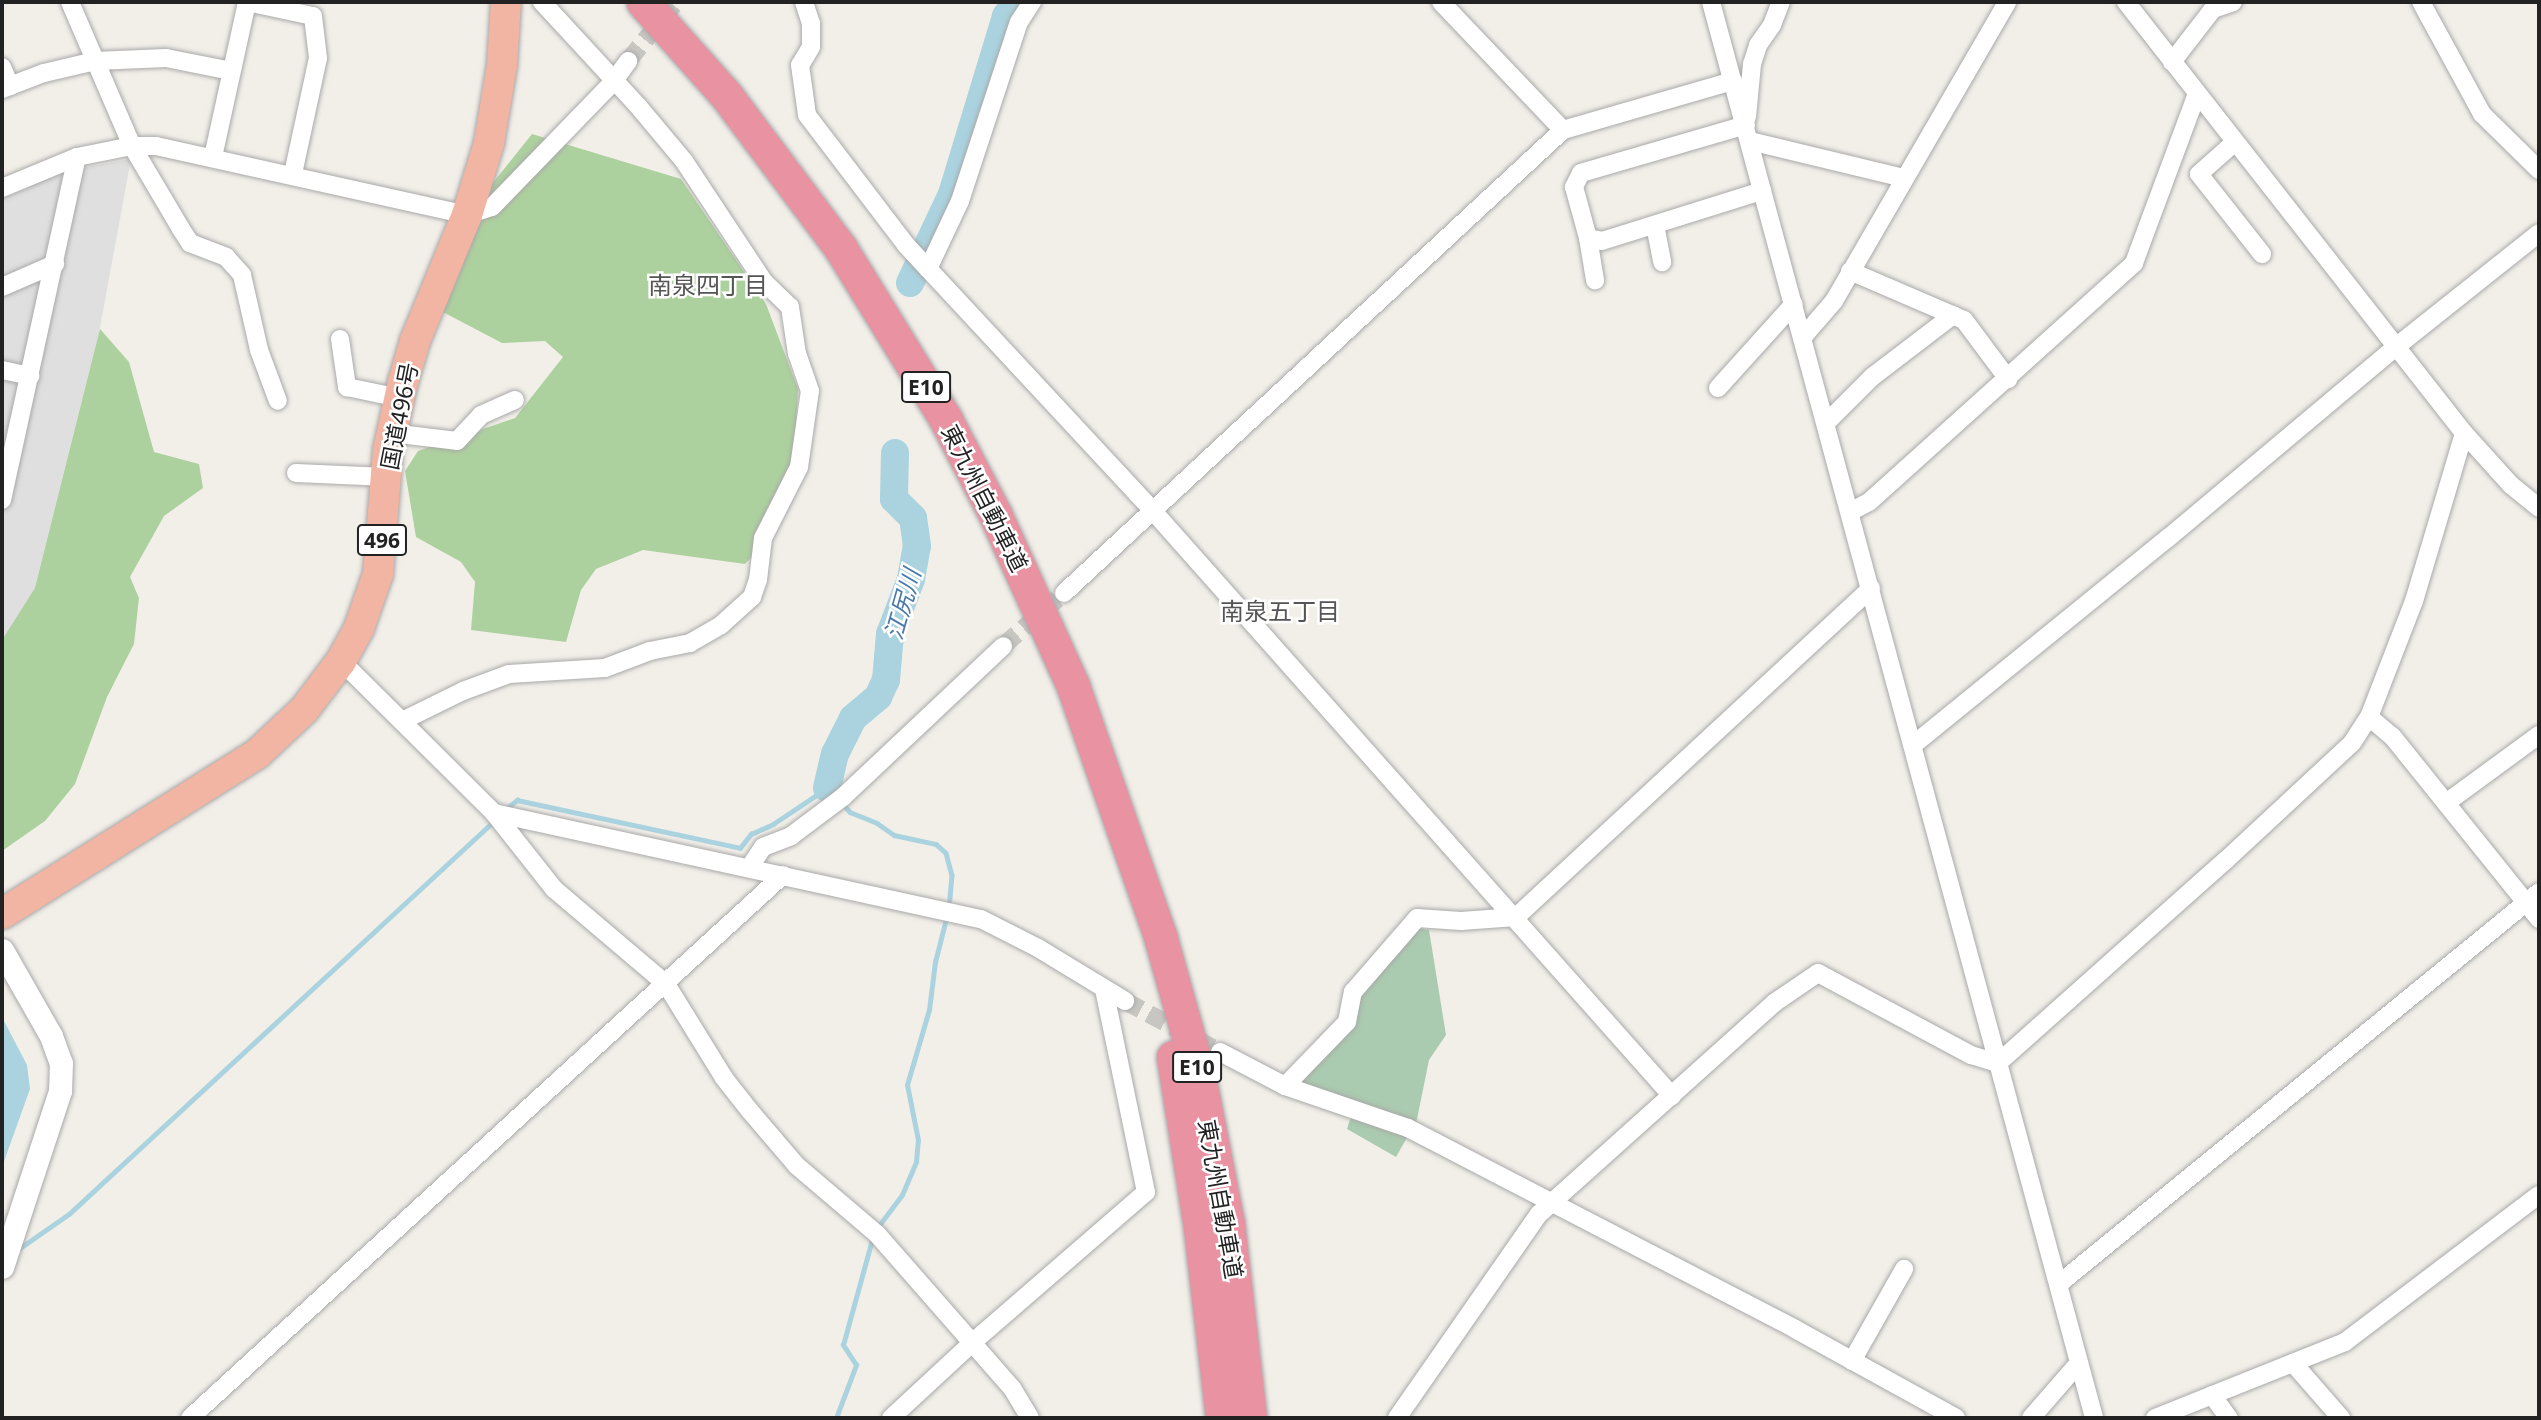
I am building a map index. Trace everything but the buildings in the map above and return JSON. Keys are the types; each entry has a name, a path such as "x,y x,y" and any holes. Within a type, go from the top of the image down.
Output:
{"highway":[{"name":"国道496号","path":"2,914 257,754 304,710 341,661 359,628 378,574 391,433 415,341 467,215 489,143 502,65 506,2"},
{"name":"東九州自動車道","path":"643,2 726,95 841,249 946,420 995,514 1057,648 1122,823 1160,936 1198,1071 1228,1224 1250,1418"},
{"name":"東九州自動車道","path":"1122,823 1176,1075 1200,1228 1222,1418"}],"street":[{"path":"70,2 132,146 190,243 226,257 243,275 259,350 278,401"},
{"path":"212,157 247,2 313,16 318,58 293,174"},
{"path":"401,722 463,691 509,674 605,668 650,650 690,643 721,625 752,597 758,580 764,538 799,467 810,391 797,354 790,307 764,282 684,161 638,106 542,2"},
{"path":"804,2 811,23 811,47 800,65 807,115 906,245 1153,511 1672,1096"},
{"path":"929,269 960,201 1019,22 1031,2"},
{"path":"1441,2 1563,130"},
{"path":"1748,133 1752,64 1758,45 1772,25 1781,2"},
{"path":"1803,337 1835,301 2007,2"},
{"path":"2126,2 2464,433 2511,485 2539,508"},
{"path":"2172,62 2213,9 2233,2"},
{"path":"2421,2 2482,114 2539,170"},
{"path":"1715,6 1762,191 2060,1283 2078,1364 2094,1418"},
{"path":"2,67 6,87 95,61 166,58 231,71"},
{"path":"2,188 77,157 132,146 156,146 293,174 467,215 492,207 613,82 628,61"},
{"path":"1064,593 1563,130 1733,81"},
{"path":"1850,512 1869,502 2008,380 2134,263 2197,94"},
{"path":"1595,280 1588,238 1574,187 1581,173 1748,133 1904,178"},
{"path":"2235,142 2199,174 2262,254"},
{"path":"2,500 7,452 30,376 77,157"},
{"path":"1588,238 1602,241 1762,191"},
{"path":"1655,225 1662,262"},
{"path":"1913,745 2168,538 2397,346 2539,233"},
{"path":"2,287 55,264"},
{"path":"1850,271 1964,320 2008,380"},
{"path":"1718,388 1794,304"},
{"path":"1826,423 1872,377 1953,315"},
{"path":"340,339 347,387 399,398"},
{"path":"2,370 30,376"},
{"path":"391,433 457,441 481,415 515,400"},
{"path":"1998,1063 2352,743 2369,717 2414,601 2464,433"},
{"path":"296,472 387,477"},
{"path":"1285,1086 1347,1022 1353,992 1418,918 1461,921 1516,917 1871,588"},
{"path":"749,868 763,847 791,836 844,797 1003,646"},
{"path":"341,661 494,813 554,889 667,984 724,1078 781,1148 797,1166 877,1234 1012,1388 1030,1418"},
{"path":"2369,717 2392,736 2446,803 2533,897 2539,919"},
{"path":"2446,803 2539,735"},
{"path":"494,813 981,919 1038,948 1125,1001"},
{"path":"190,1418 783,876"},
{"path":"2060,1283 2533,897"},
{"path":"2,950 51,1036 61,1063 61,1091 2,1267"},
{"path":"1397,1418 1539,1214 1774,1003 1818,973 1971,1055 1998,1063"},
{"path":"891,1418 973,1342 1146,1192 1104,989"},
{"path":"1220,1052 1285,1086 1408,1128 1956,1418"},
{"path":"2155,1418 2345,1342 2539,1195"},
{"path":"1852,1361 1904,1269"},
{"path":"2293,1363 2341,1418"},
{"path":"2031,1418 2078,1364"},
{"path":"2212,1395 2229,1418"}],"shaded area":[{"path":"131,159 50,599 2,669 2,199 65,171"}],"green space":[{"path":"532,134 681,179 766,304 798,389 794,461 762,547 745,564 643,550 596,569 581,590 566,642 471,630 475,582 461,562 416,537 405,471 418,451 515,418 563,357 545,341 502,343 441,311 488,189"},
{"path":"100,329 129,362 154,452 199,464 203,488 164,516 130,577 139,598 134,644 107,697 75,784 45,821 2,851 2,640 35,588"},
{"path":"1417,928 1429,930 1446,1035 1429,1060 1416,1124 1299,1086 1353,1022 1361,995"},
{"path":"1352,1113 1409,1134 1396,1157 1347,1129"}],"water":[{"path":"2,1017 27,1065 30,1089 2,1167"}],"waterway":[{"name":"江尻川","path":"910,283 952,194 1006,16 1016,2"},
{"name":"江尻川","path":"827,788 835,754 853,718 878,697 886,680 890,634 911,579 917,546 913,518 894,499 895,453"},
{"path":"505,810 517,800 740,848 751,834 773,824 827,788 835,797"},
{"path":"842,803 850,812 877,823 894,835 936,844 946,853 952,875 949,907"},
{"path":"17,1250 69,1214 494,821"},
{"path":"877,1228 902,1195 916,1162 918,1140 907,1085 929,1010 935,962 947,915"},
{"path":"836,1418 856,1365 843,1345 873,1236"}],"tunnel":[{"path":"628,61 676,2"},
{"path":"1003,646 1064,593"},
{"path":"1125,1001 1220,1052"}],"district":[{"name":"南泉四丁目","path":"708,285"},
{"name":"南泉五丁目","path":"1280,611"}]}
